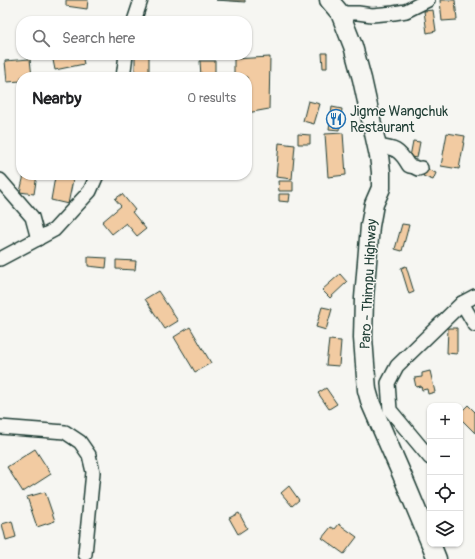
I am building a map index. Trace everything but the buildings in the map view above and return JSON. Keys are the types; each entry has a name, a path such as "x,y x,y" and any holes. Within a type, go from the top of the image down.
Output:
{"street":[{"path":"136,16 141,0"},
{"path":"335,7 372,15 394,14 406,11 428,0"},
{"name":"Paro - Thimpu Highway","path":"335,7 357,60 381,172 381,188 374,204 370,226 365,286 363,338 367,390 371,404 427,532"},
{"path":"124,72 125,60"},
{"path":"376,146 392,147 403,156 408,166 418,169 421,168"},
{"path":"0,180 32,217 38,239"},
{"path":"0,259 54,230 90,191 95,180"},
{"path":"427,454 390,410 388,383 397,366 462,304 475,296"},
{"path":"462,304 475,325"},
{"path":"0,427 65,432 80,442 85,448 89,455 93,472 85,554"},
{"name":"Paro - Thimpu Highway","path":"433,547 437,559"}],"place":[{"name":"Jigme Wangchuk Restaurant","path":"336,119"}]}
